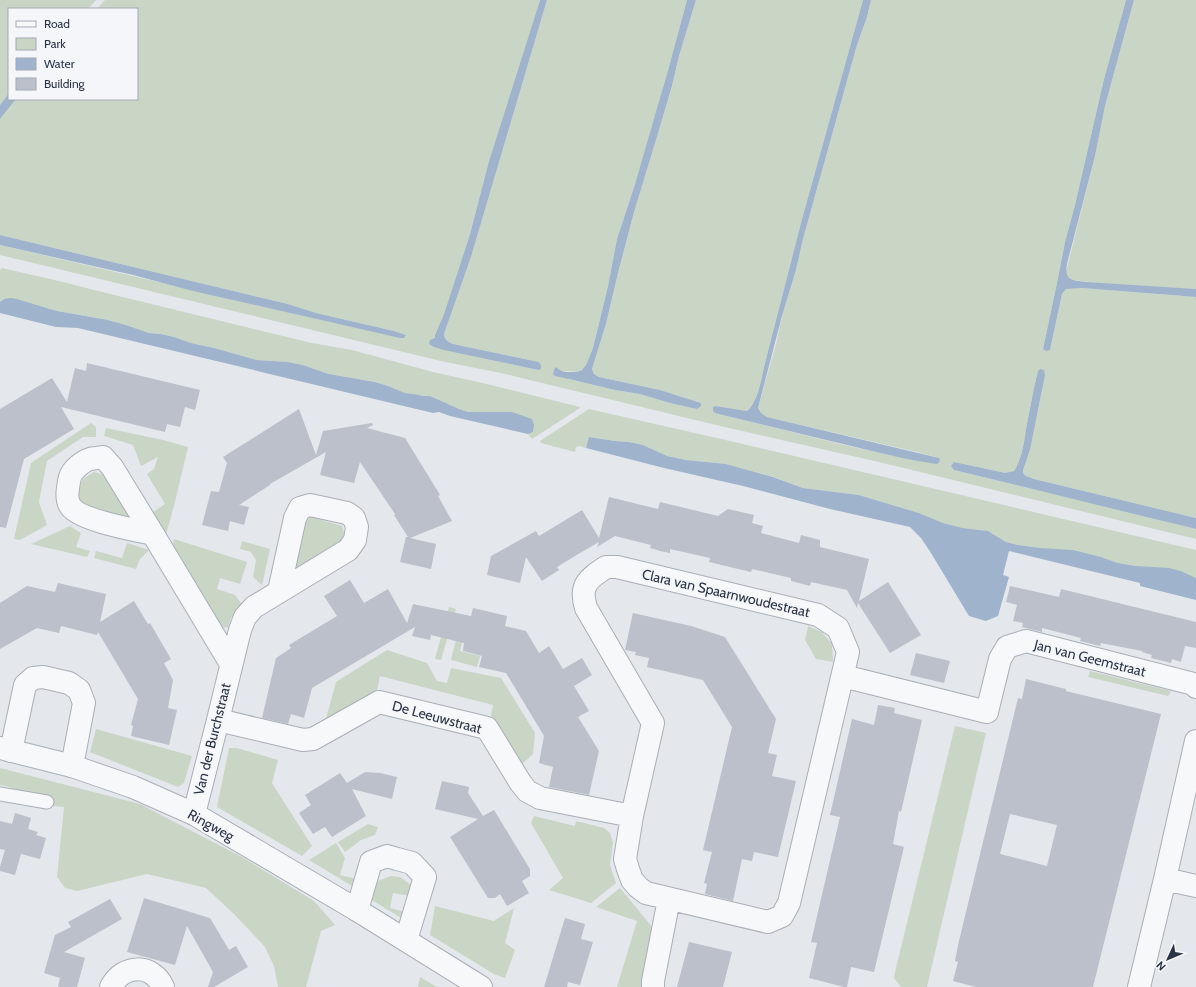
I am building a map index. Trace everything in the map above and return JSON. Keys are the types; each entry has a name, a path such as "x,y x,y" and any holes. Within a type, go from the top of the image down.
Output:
{"street":[{"name":"Van der Burchstraat","path":"153,534 231,664"},
{"name":"Clara van Spaarnwoudestraat","path":"606,567 617,567 818,615 838,628 848,652 843,676 789,903 782,916 768,922 646,893 638,887 632,880 626,860 632,816 653,723 586,608 583,598 584,592 587,583 592,576 606,567"},
{"name":"Van der Burchstraat","path":"194,814 240,630 245,617 254,607 279,592"},
{"name":"Jan van Geemstraat","path":"843,676 987,712 1000,659 1007,647 1026,641 1194,684 1196,687"},
{"path":"6,749 25,684 33,678 43,677 69,683 79,690 84,703 72,766"},
{"name":"De Leeuwstraat","path":"218,720 303,740 313,739 379,702 488,728 520,782 527,791 540,798 632,816"},
{"path":"1139,987 1166,879 1196,741"},
{"name":"Ringweg","path":"6,749 72,766 133,787 194,814 357,910 481,987"},
{"path":"357,910 371,862 387,856 412,863 425,877 406,940"},
{"path":"1166,879 1196,886"},
{"path":"653,987 669,899"},
{"path":"111,987 117,978 125,972 134,969 144,970 153,974 160,981 163,987"}],"lane":[{"path":"0,794 47,802"}],"green space":[{"path":"0,0 96,0 89,8 8,8 8,94 0,105"},
{"path":"105,0 540,0 489,161 470,234 444,314 435,335 474,356 538,370 541,368 539,362 453,344 447,340 444,334 471,257 547,0 687,0 635,184 617,239 608,286 593,348 586,365 582,370 577,372 564,372 558,368 569,379 615,390 640,394 697,409 701,403 660,390 599,377 594,374 592,369 606,324 634,212 672,87 679,56 696,0 863,0 802,219 757,396 747,411 716,406 713,408 713,411 731,417 884,454 938,463 940,460 932,456 767,417 761,413 758,408 776,344 782,316 796,270 803,239 871,0 1126,0 1104,79 1065,242 1043,349 1050,350 1062,294 1066,289 1082,288 1196,297 1196,518 1026,476 1023,473 1023,470 1030,450 1041,395 1038,371 1022,451 1014,471 1005,473 954,462 951,466 954,470 1196,529 1196,539 883,463 716,425 505,374 441,361 0,255 0,245 330,322 404,338 406,335 316,313 288,304 0,235 0,119 15,100 138,100 138,8 98,8"},
{"path":"1134,0 1196,0 1196,289 1114,285 1074,280 1068,278 1066,272 1095,156 1105,106"},
{"path":"2,268 312,343 352,350 433,372 580,408 532,439 528,434 533,432 512,412 468,412 430,396 405,393 375,382 329,374 303,365 288,362 257,360 191,343 174,337 149,333 108,320 57,311 17,299 4,299 0,302 0,270"},
{"path":"589,409 1196,550 1196,578 1181,571 1136,566 1118,563 1101,557 1018,545 1006,542 988,531 963,528 943,523 919,513 859,495 803,488 774,477 726,464 686,460 667,456 643,445 629,442 590,437 586,448 580,446 576,447 575,452 541,443 540,441"},
{"path":"91,423 96,427 96,437 83,437 47,461 39,502 47,525 20,540 14,539 31,463"},
{"path":"106,428 188,447 165,538 150,514 165,504 147,474 154,469 158,457 141,466 133,445 104,436"},
{"path":"94,472 105,475 133,522 81,510 75,498 83,479"},
{"path":"311,517 342,526 344,539 339,547 289,575 302,523"},
{"path":"70,526 81,533 76,547 90,551 87,557 31,544"},
{"path":"174,539 247,562 240,584 220,578 217,589 235,595 243,606 231,618 228,627 220,628 172,549"},
{"path":"242,541 270,549 262,585 253,577 256,560 251,552 240,549"},
{"path":"127,543 149,550 140,559 136,569 94,558 96,551 122,558"},
{"path":"449,607 456,609 441,660 435,659"},
{"path":"462,615 469,616 460,651 480,656 477,667 451,660"},
{"path":"808,626 822,632 832,644 833,662 816,659 805,640"},
{"path":"387,650 427,663 437,681 447,683 451,668 501,678 535,733 533,754 520,766 491,715 493,705 380,676 376,695 324,726 336,682"},
{"path":"1090,671 1171,691 1168,696 1088,677"},
{"path":"955,726 986,733 927,987 901,987 894,978 895,972"},
{"path":"96,729 192,756 184,783 178,787 90,752"},
{"path":"229,748 237,748 278,760 272,783 312,846 302,856 217,807"},
{"path":"0,768 140,804 240,856 314,901 335,925 321,931 306,987 278,987 274,966 265,947 234,914 206,888 147,874 77,891 65,888 57,877 64,807 53,806 34,796 0,785"},
{"path":"534,816 575,826 576,821 604,828 610,833 613,843 610,865 616,883 591,903 549,890 563,878 531,823"},
{"path":"368,824 378,827 375,835 361,840 345,852 338,842"},
{"path":"336,843 345,858 340,875 357,879 352,886 309,860"},
{"path":"391,876 400,877 411,885 411,896 393,893 390,908 408,913 403,919 370,899 378,881"},
{"path":"620,888 653,928 643,987 617,987 637,921 596,907"},
{"path":"435,906 494,921 514,908 505,943 515,950 505,978 494,974 430,935"},
{"path":"420,977 437,987 418,987"}],"water":[{"path":"540,0 547,0 471,257 444,334 447,340 453,344 539,362 541,369 538,370 444,350 429,344 430,340 435,338 444,314 470,234 489,161"},
{"path":"687,0 696,0 634,212 606,324 592,369 594,374 599,377 660,390 701,403 701,406 697,409 640,394 615,390 555,376 553,374 555,367 564,372 577,372 582,370 586,365 593,348 608,286 617,239 635,184"},
{"path":"863,0 871,0 867,17 857,45 758,408 761,413 767,417 939,458 939,463 936,464 876,452 715,413 713,411 713,407 716,406 747,411 757,396 802,219"},
{"path":"1126,0 1134,0 1105,106 1095,156 1066,270 1068,277 1078,281 1196,289 1196,297 1082,288 1066,289 1062,294 1050,350 1046,351 1043,349 1065,242 1104,79"},
{"path":"8,94 8,100 15,100 0,119 0,105"},
{"path":"0,235 288,304 316,313 406,335 404,338 400,338 0,245"},
{"path":"11,298 57,311 108,320 149,333 174,337 191,343 257,360 288,362 303,365 329,374 375,382 405,393 430,396 468,412 512,412 532,419 534,425 533,432 528,434 450,416 439,412 433,413 78,328 56,327 0,313 0,302 4,299"},
{"path":"1040,369 1044,370 1045,375 1030,450 1023,473 1034,479 1196,518 1196,529 954,470 951,466 954,462 1005,473 1014,471 1022,451 1038,371"},
{"path":"589,437 643,445 667,456 686,460 726,464 773,477 803,488 859,495 919,513 943,523 963,528 988,531 1006,542 1018,545 1073,550 1118,563 1136,566 1169,568 1181,571 1196,578 1196,600 1140,586 1140,583 1009,551 1003,575 1009,577 998,616 986,621 969,616 931,553 921,538 910,527 830,509 743,486 586,448"}],"building":[{"path":"87,363 200,390 195,410 185,407 180,427 167,424 165,432 61,407 74,429 24,459 6,528 0,527 0,409 52,378 67,402 75,368 86,371"},
{"path":"299,409 316,455 323,431 372,423 373,425 367,428 405,438 440,495 438,496 452,521 410,538 436,544 431,569 400,562 406,537 408,537 394,515 395,514 360,462 354,483 320,475 326,452 270,484 239,505 249,507 244,525 230,521 228,531 202,525 211,491 219,492 227,463 223,457"},
{"path":"609,497 658,509 660,502 718,516 728,509 754,515 752,523 763,526 761,533 799,543 801,535 820,540 820,547 869,559 859,601 888,582 921,635 890,653 858,603 857,608 847,590 811,582 810,586 791,581 791,578 752,569 751,572 709,562 710,558 670,549 670,553 660,551 650,548 651,545 615,536 597,547 599,542 557,567 559,570 542,581 526,557 520,583 487,575 491,556 536,531 539,536 582,510 599,538"},
{"path":"350,580 364,603 388,589 407,623 413,604 471,616 473,608 507,616 505,626 526,631 539,653 549,646 563,669 582,658 592,675 574,686 589,711 578,717 599,751 589,795 549,787 553,767 539,763 544,736 506,673 479,667 482,656 463,651 464,643 431,635 430,640 412,636 415,627 312,688 304,718 291,714 288,724 262,718 276,658 291,648 289,645 337,616 324,596"},
{"path":"58,583 106,594 100,622 134,601 148,624 150,623 171,659 164,663 173,680 168,708 177,710 169,745 131,736 133,726 131,725 138,699 98,632 97,635 61,626 59,633 37,628 0,649 0,603 27,586 55,592"},
{"path":"1010,586 1059,597 1061,589 1196,622 1196,648 1185,646 1181,662 1172,659 1171,663 1151,658 1152,655 1142,651 1101,643 1100,646 1080,641 1081,638 1042,628 1042,632 1022,627 1023,623 1013,621 1017,605 1006,602"},
{"path":"633,613 691,626 725,637 776,719 768,753 777,755 772,776 796,781 778,857 754,852 752,861 742,859 733,901 705,894 707,884 704,883 712,852 703,850 732,727 703,680 647,667 649,658 635,655 636,652 625,650"},
{"path":"916,653 950,661 944,683 910,675"},
{"path":"1026,679 1066,689 1066,691 1161,714 1093,987 976,987 953,981 958,962 955,961 958,945 1018,698 1022,699","holes":["1010,814 1057,825 1047,866 1000,854"]},
{"path":"878,705 895,708 894,713 922,720 901,812 899,811 893,844 904,847 874,972 851,967 847,987 844,987 809,978 817,943 811,942 840,817 830,815 852,719 874,725"},
{"path":"365,772 380,773 397,777 392,799 352,789 366,816 332,837 325,827 313,834 299,813 311,805 305,795 340,773 347,783"},
{"path":"442,781 469,787 468,793 483,816 494,810 530,869 530,876 522,881 529,893 507,906 500,894 495,898 488,898 450,837 478,819 435,809"},
{"path":"15,813 31,818 28,829 38,832 36,835 46,838 40,859 21,854 15,875 0,871 5,850 0,849 0,821 12,824"},
{"path":"144,898 210,918 229,950 236,946 248,967 214,987 208,987 213,972 187,926 175,965 127,952"},
{"path":"110,899 122,919 64,952 85,958 77,987 58,987 60,978 44,973 55,935 71,927 68,922"},
{"path":"565,918 585,924 581,939 593,942 580,985 568,982 567,987 544,987"},
{"path":"689,942 732,952 723,987 677,987"}]}
